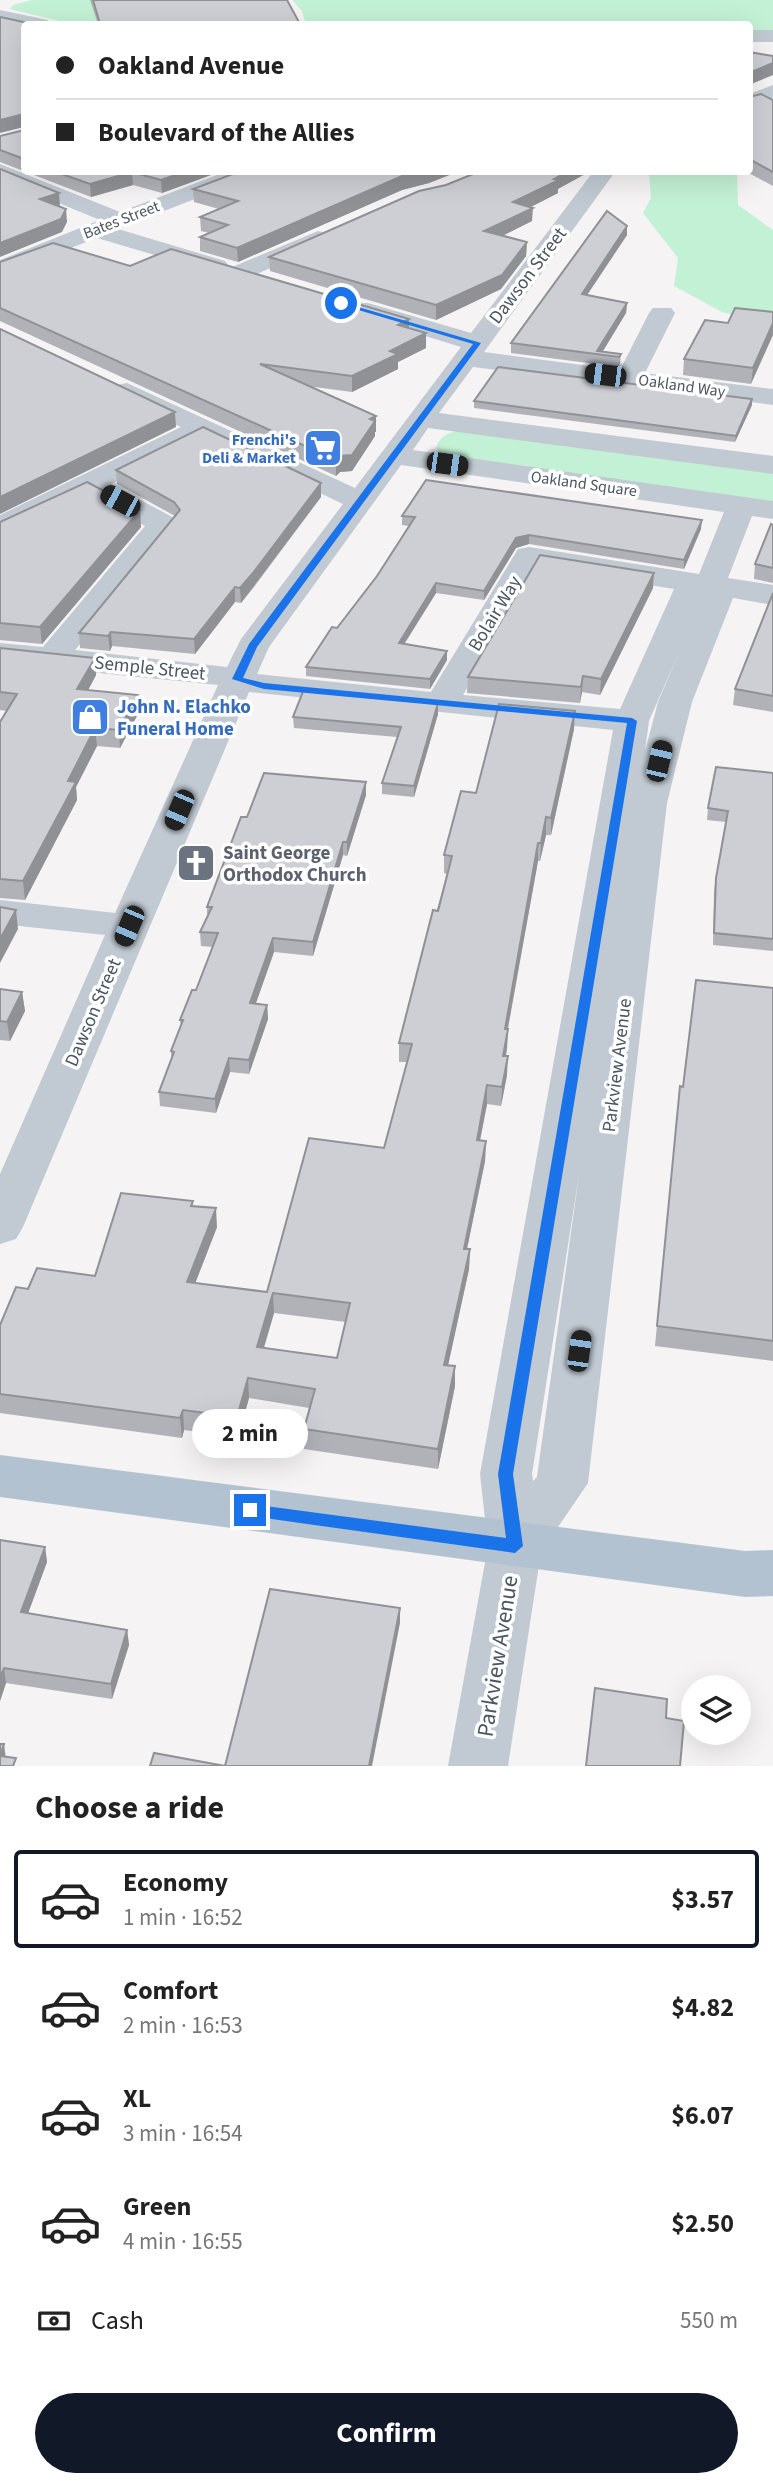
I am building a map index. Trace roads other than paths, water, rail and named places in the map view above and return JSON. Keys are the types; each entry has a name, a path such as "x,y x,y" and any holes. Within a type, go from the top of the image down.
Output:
{"main road":[{"path":"0,1476 515,1546 745,1574 773,1573"}],"street":[{"path":"0,15 28,21"},
{"path":"753,36 773,36"},
{"path":"0,171 119,220"},
{"path":"193,175 216,183"},
{"name":"Bates Street","path":"0,268 236,175"},
{"name":"Dawson Street","path":"0,1227 253,646 602,175"},
{"path":"239,273 337,229"},
{"path":"95,230 277,284"},
{"name":"Oakland Way","path":"341,303 472,350 629,377 773,397"},
{"path":"629,377 662,313"},
{"path":"108,382 359,501"},
{"path":"421,419 766,457"},
{"path":"1,525 204,428"},
{"name":"Oakland Square","path":"395,456 773,510"},
{"path":"52,657 163,524 88,484"},
{"name":"Parkview Avenue","path":"478,1766 515,1546 506,1474 574,1061 614,926 649,707 720,592 710,584 741,506"},
{"name":"Bolair Way","path":"442,701 529,556 773,595"},
{"name":"Semple Street","path":"0,653 211,673 264,686 442,701 649,707"},
{"path":"0,912 129,926"},
{"name":"Parkview Avenue","path":"515,1546 562,1483 616,1065 614,926"},
{"path":"574,1061 616,1065"},
{"path":"544,1242 593,1248"}],"place":[{"name":"Frenchi's Deli & Market","path":"323,448"},
{"name":"John N. Elachko Funeral Home","path":"90,717"},
{"name":"Saint George Orthodox Church","path":"196,863"}]}
